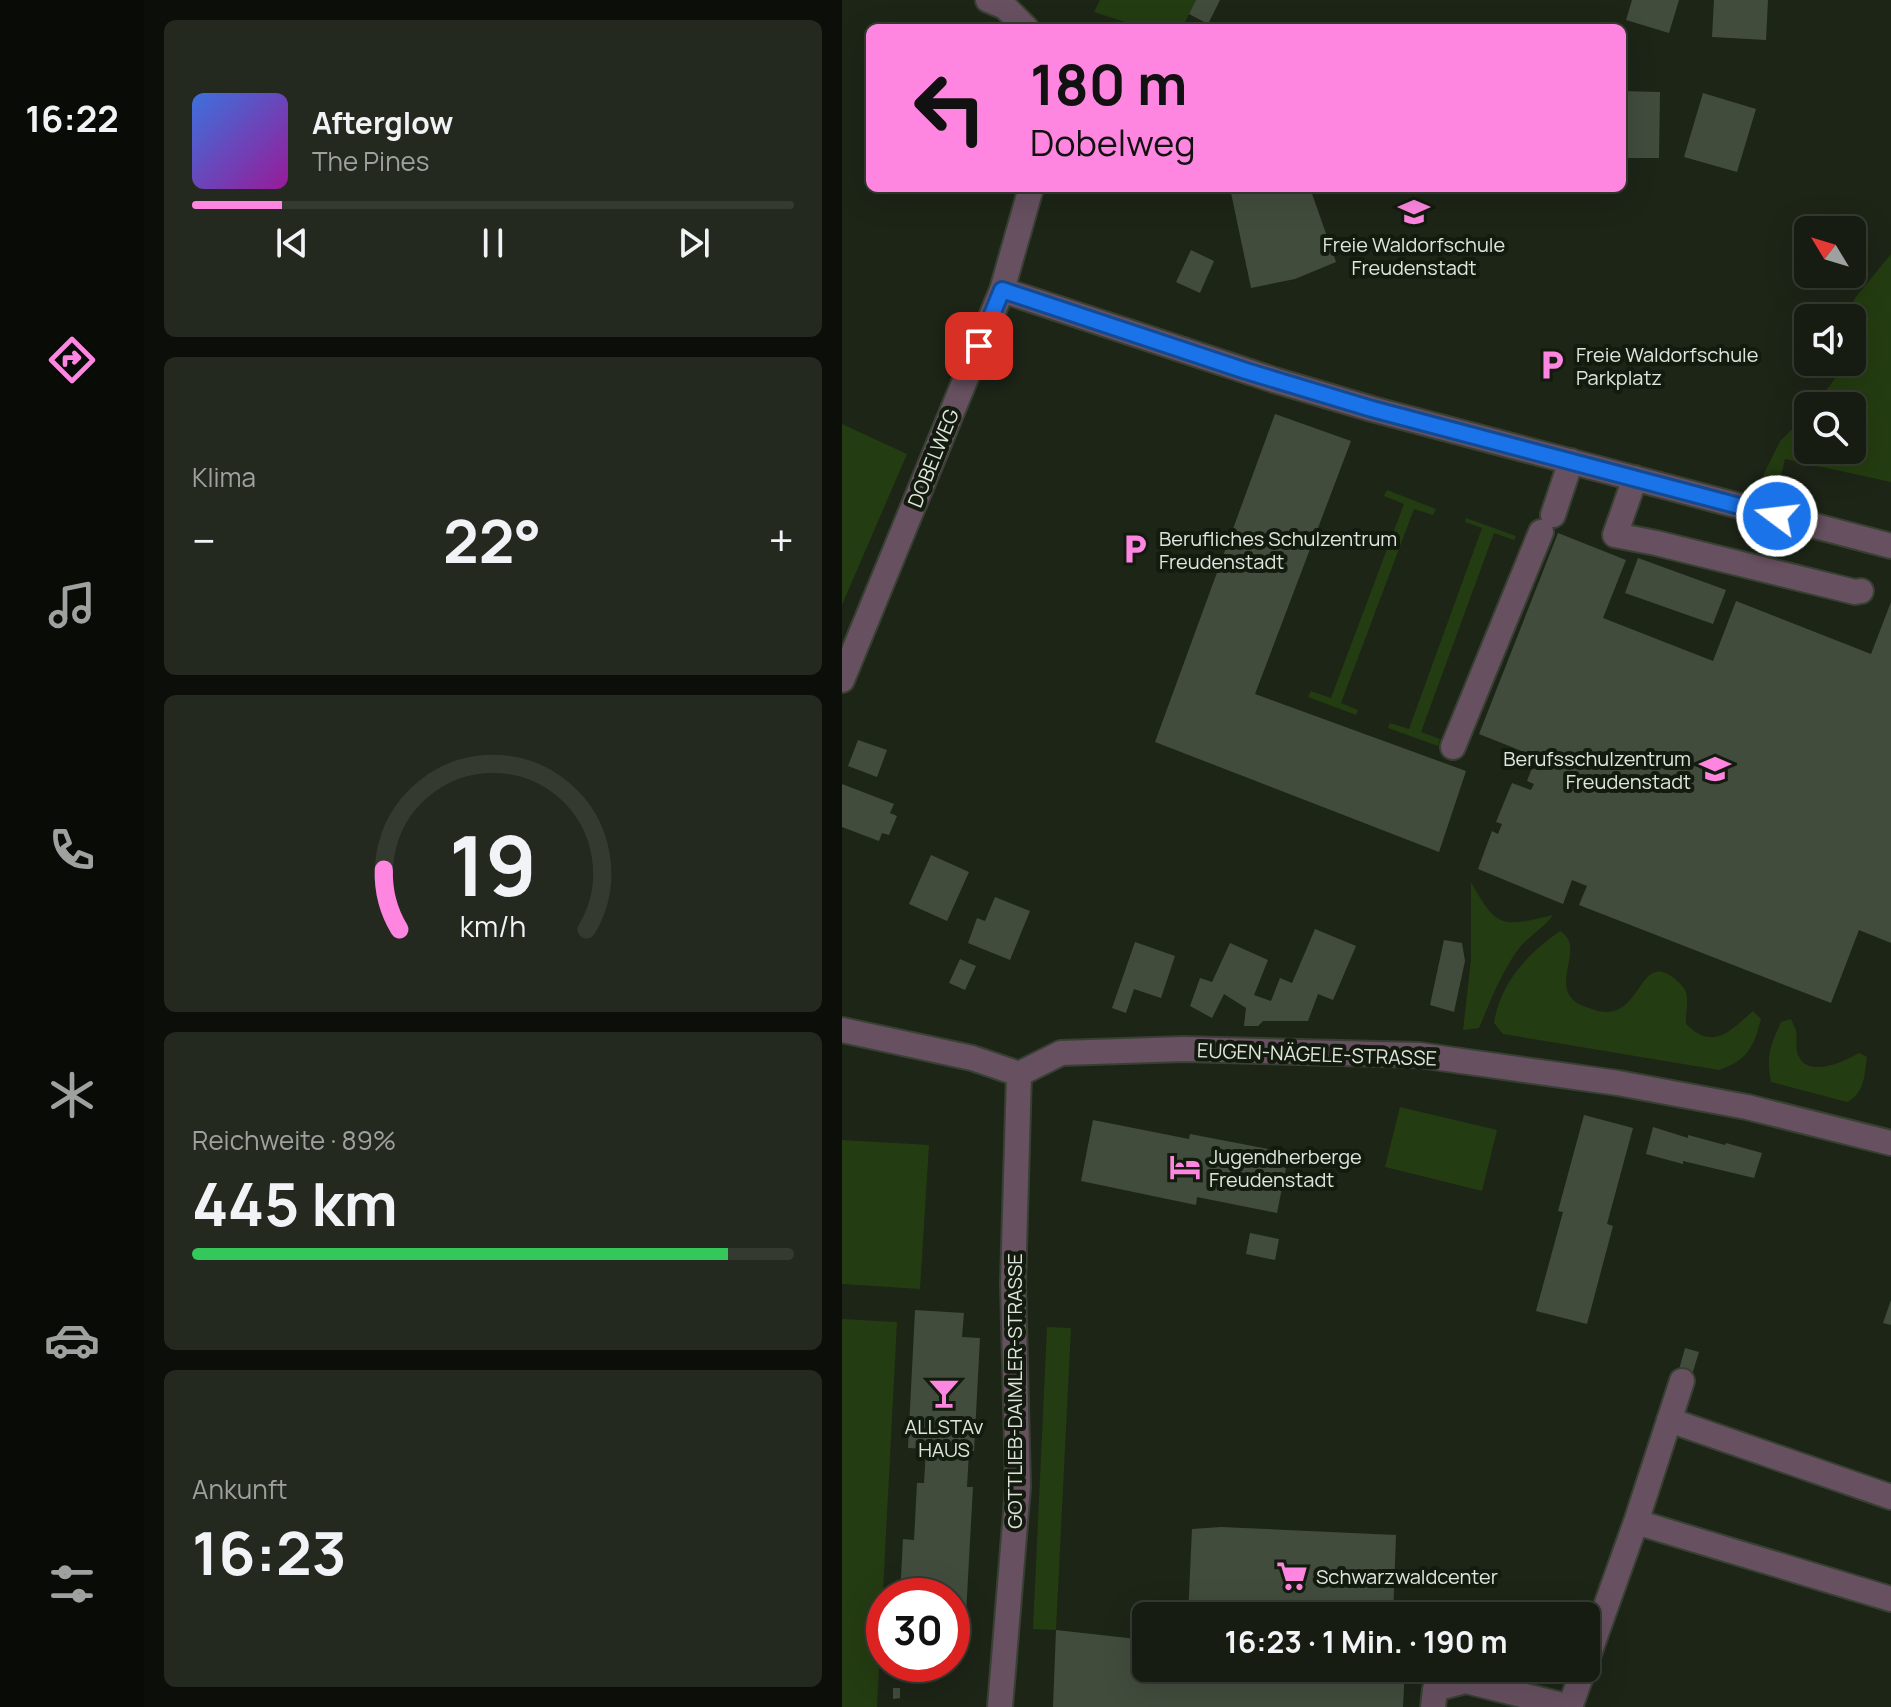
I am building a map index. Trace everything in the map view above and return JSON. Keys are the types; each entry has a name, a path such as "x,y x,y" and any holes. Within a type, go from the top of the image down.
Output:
{"street":[{"path":"988,0 1005,7 1022,24"},
{"name":"DOBELWEG","path":"842,680 1002,290 1030,192"},
{"path":"1002,290 1372,409 1891,546"},
{"path":"1453,747 1571,461"},
{"path":"1635,478 1615,535 1861,591"},
{"path":"842,1030 972,1058 1019,1074"},
{"name":"EUGEN-NÄGELE-STRASSE","path":"1019,1074 1061,1053 1184,1049 1419,1055 1618,1083 1747,1107 1891,1143"},
{"name":"GOTTLIEB-DAIMLER-STRASSE","path":"1000,1707 1018,1487 1013,1283 1019,1074"},
{"path":"1600,1623 1682,1381"},
{"path":"1669,1420 1891,1497"},
{"path":"1636,1522 1891,1599"},
{"path":"1434,1698 1466,1681 1566,1706 1577,1682"}],"green space":[{"path":"1100,0 1196,0 1184,24 1131,24 1094,12"},
{"path":"1891,254 1891,482 1808,464 1866,464 1866,392 1825,392 1837,376 1866,376 1866,304 1852,304"},
{"path":"842,424 907,454 842,605"},
{"path":"1794,428 1794,461 1785,459 1780,480 1763,476 1780,441"},
{"path":"1387,490 1436,509 1433,515 1414,509 1341,703 1358,710 1356,715 1308,697 1311,691 1331,698 1404,504 1384,496"},
{"path":"1466,518 1516,536 1514,540 1494,533 1421,732 1440,739 1438,746 1388,728 1390,723 1409,729 1482,528 1465,522"},
{"path":"1471,882 1488,909 1503,921 1522,922 1553,915 1513,957 1479,1028 1463,1030 1471,960"},
{"path":"1560,931 1570,946 1566,986 1569,995 1579,1004 1611,1012 1631,999 1653,973 1663,972 1682,985 1685,991 1686,1024 1705,1036 1714,1037 1730,1031 1753,1011 1761,1019 1748,1052 1719,1070 1503,1034 1494,1023 1509,982 1537,949"},
{"path":"1791,1019 1796,1031 1798,1054 1804,1063 1819,1067 1859,1053 1867,1057 1863,1083 1853,1098 1847,1102 1771,1082 1769,1058 1772,1045 1781,1022"},
{"path":"1400,1107 1497,1130 1482,1191 1385,1167"},
{"path":"842,1140 929,1145 920,1289 842,1284"},
{"path":"842,1319 897,1322 884,1578 866,1578 866,1682 878,1682 877,1707 842,1707"},
{"path":"1047,1327 1071,1328 1056,1630 1033,1629"}],"building":[{"path":"1196,0 1220,0 1208,24 1189,14"},
{"path":"1632,0 1679,0 1669,33 1626,20"},
{"path":"1714,0 1768,0 1766,40 1712,37"},
{"path":"1626,91 1660,92 1659,158 1626,158"},
{"path":"1703,93 1756,109 1737,172 1684,157"},
{"path":"1231,192 1311,192 1336,262 1295,279 1251,288"},
{"path":"1191,250 1214,261 1200,293 1176,282"},
{"name":"Berufliches Schulzentrum Freudenstadt","path":"1275,414 1351,441 1255,694 1466,771 1439,852 1155,742"},
{"name":"Berufsschulzentrum Freudenstadt","path":"1558,533 1626,560 1603,618 1713,661 1736,601 1871,654 1891,602 1891,943 1859,930 1831,1003 1579,905 1587,886 1572,880 1563,904 1478,869 1492,831 1498,834 1502,824 1496,822 1512,783 1531,790 1534,784 1527,781 1532,768 1538,770 1542,759 1479,734"},
{"path":"1638,558 1726,590 1713,624 1625,593"},
{"path":"858,740 887,750 877,777 848,766"},
{"path":"842,784 894,804 890,813 897,816 889,835 882,833 879,841 842,827"},
{"path":"931,855 969,872 947,921 909,904"},
{"path":"995,897 1030,911 1010,960 968,943 977,918 985,921"},
{"path":"1315,929 1356,946 1333,1000 1318,994 1308,1021 1263,1021 1258,1026 1244,1026 1246,1008 1224,994 1212,1018 1190,1006 1200,978 1212,982 1230,943 1268,960 1254,995 1271,1001 1280,978 1292,983"},
{"path":"1444,940 1462,943 1465,961 1454,1012 1430,1005"},
{"path":"1135,942 1175,956 1161,998 1134,989 1126,1013 1112,1008"},
{"path":"960,959 976,966 965,990 949,983"},
{"path":"1584,1115 1633,1128 1607,1224 1613,1226 1587,1324 1536,1311 1563,1212 1558,1211"},
{"name":"Jugendherberge Freudenstadt","path":"1093,1120 1189,1139 1190,1134 1289,1153 1277,1213 1197,1197 1196,1205 1081,1181"},
{"path":"1653,1127 1688,1138 1688,1135 1762,1153 1754,1178 1646,1154"},
{"path":"1250,1233 1279,1239 1275,1260 1246,1254"},
{"path":"1891,1300 1891,1325 1883,1323"},
{"path":"915,1310 964,1313 962,1337 980,1338 974,1451 969,1451 967,1487 973,1487 968,1578 901,1578 903,1539 914,1540 917,1483 924,1483 926,1449 908,1448"},
{"path":"1685,1348 1699,1352 1690,1381 1677,1377"},
{"name":"Schwarzwaldcenter","path":"1221,1527 1396,1535 1394,1602 1189,1602 1192,1529"},
{"path":"1056,1630 1132,1638 1132,1682 1404,1682 1403,1707 1053,1707"},
{"path":"893,1688 900,1688 900,1698 893,1699"}],"place":[{"name":"Freie Waldorfschule Freudenstadt","path":"1414,212"},
{"name":"Freie Waldorfschule Parkplatz","path":"1552,365"},
{"name":"Berufliches Schulzentrum Freudenstadt","path":"1135,549"},
{"name":"Berufsschulzentrum Freudenstadt","path":"1715,769"},
{"name":"Jugendherberge Freudenstadt","path":"1185,1167"},
{"name":"ALLSTAv HAUS","path":"944,1393"},
{"name":"Schwarzwaldcenter","path":"1292,1576"}],"route":[{"path":"979,346 1002,290 1142,338 1372,409 1777,516"}]}
